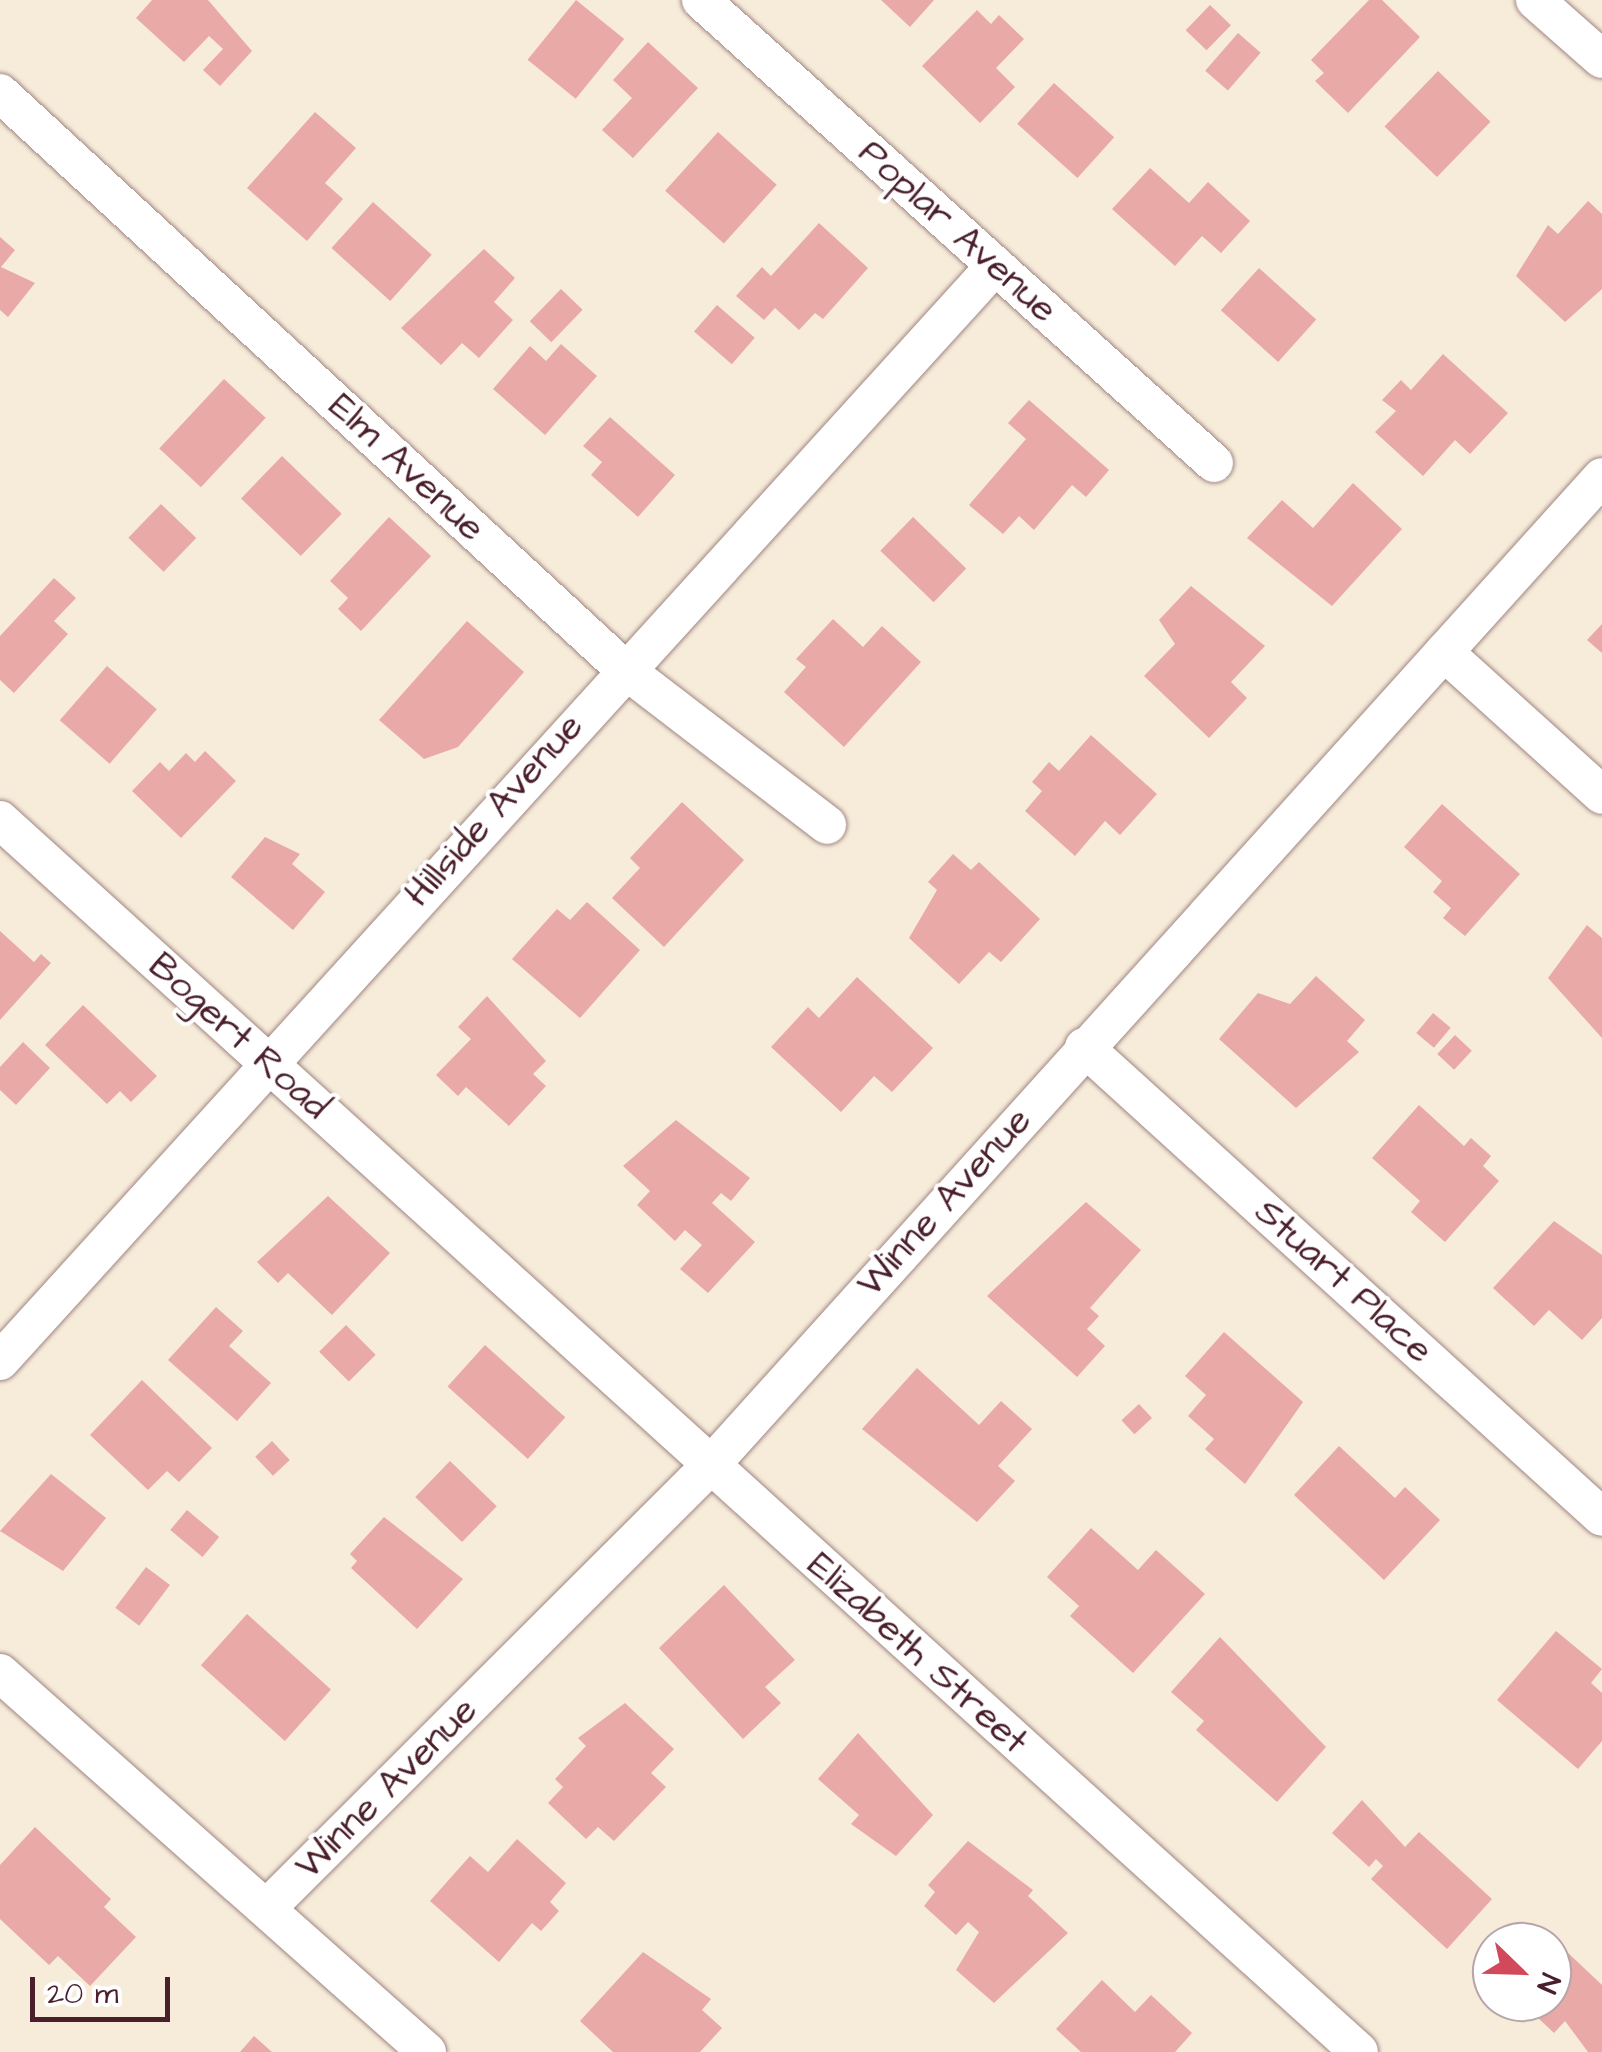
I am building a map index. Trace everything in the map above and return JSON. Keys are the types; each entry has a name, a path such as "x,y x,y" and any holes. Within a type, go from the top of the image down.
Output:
{"street":[{"name":"Poplar Avenue","path":"701,0 1214,463"},
{"path":"1535,0 1602,59"},
{"name":"Elm Avenue","path":"0,93 624,670 827,825"},
{"name":"Hillside Avenue","path":"0,1361 266,1062 995,266"},
{"name":"Winne Avenue","path":"267,1908 708,1468 1602,477"},
{"path":"1444,652 1602,795"},
{"name":"Bogert Road","path":"0,820 476,1254"},
{"name":"Stuart Place","path":"1084,1047 1602,1517"},
{"name":"Elizabeth Street","path":"476,1254 708,1468 1359,2052"},
{"path":"0,1672 428,2052"}],"building":[{"path":"152,0 208,0 252,51 220,86 203,70 223,49 209,36 184,62 136,18"},
{"path":"576,0 624,39 576,99 528,60"},
{"path":"881,0 934,0 910,27"},
{"path":"1369,0 1382,0 1420,37 1348,113 1315,81 1324,73 1311,60"},
{"path":"1210,5 1231,25 1207,50 1186,30"},
{"path":"977,10 991,24 999,15 1024,39 996,68 1015,87 980,123 922,66"},
{"path":"1238,33 1261,53 1228,90 1205,71"},
{"path":"648,42 698,88 633,158 602,130 632,98 613,80"},
{"path":"1438,71 1491,122 1437,177 1385,126"},
{"path":"1054,83 1114,137 1077,178 1017,124"},
{"path":"315,112 356,148 325,183 343,199 307,241 247,188"},
{"path":"718,132 777,185 724,244 665,191"},
{"path":"1150,168 1189,203 1208,182 1250,221 1221,253 1202,236 1175,266 1112,209"},
{"path":"1588,201 1602,214 1602,289 1565,322 1516,276 1548,225 1558,234"},
{"path":"373,202 432,255 390,301 332,248"},
{"path":"819,223 868,268 823,319 815,313 799,330 775,308 764,320 736,296 762,267 771,276"},
{"path":"0,237 15,250 1,267 35,283 8,317 0,310"},
{"path":"484,249 515,278 494,302 513,320 479,358 462,343 441,365 401,328"},
{"path":"1259,268 1316,320 1278,362 1221,310"},
{"path":"561,289 583,310 551,342 530,321"},
{"path":"717,305 755,338 732,364 694,331"},
{"path":"561,344 597,376 545,435 493,389 530,346 546,361"},
{"path":"1443,354 1508,413 1470,454 1455,440 1423,476 1375,432 1396,411 1382,400 1401,380 1411,390"},
{"path":"224,379 266,418 201,487 159,448"},
{"path":"1029,400 1109,470 1086,497 1072,485 1034,530 1019,516 1003,534 969,505 1026,439 1008,423"},
{"path":"610,417 675,475 638,517 591,475 602,462 583,446"},
{"path":"282,456 342,514 301,556 241,498"},
{"path":"1353,483 1402,529 1332,606 1247,538 1282,500 1313,528"},
{"path":"161,504 196,538 164,572 128,538"},
{"path":"389,517 431,556 361,631 338,609 348,598 330,581"},
{"path":"913,517 966,568 934,602 880,551"},
{"path":"54,578 76,598 54,621 68,634 14,693 0,680 0,636"},
{"path":"1191,586 1265,646 1231,682 1247,698 1209,738 1144,676 1175,644 1159,620"},
{"path":"833,619 863,647 882,626 921,662 844,747 784,692 806,667 796,659"},
{"path":"467,621 524,672 458,747 424,759 379,720"},
{"path":"1602,624 1602,653 1587,640"},
{"path":"107,666 157,709 110,764 60,720"},
{"path":"1091,735 1157,794 1120,835 1105,821 1075,856 1025,811 1042,791 1032,782 1049,762 1059,771"},
{"path":"205,751 236,781 181,838 132,791 160,762 169,771 186,753 195,762"},
{"path":"682,802 744,860 664,947 612,898 640,868 630,858"},
{"path":"1442,804 1520,874 1465,936 1443,918 1451,908 1433,892 1442,881 1404,847"},
{"path":"265,837 300,854 292,864 325,892 293,930 231,877"},
{"path":"953,854 971,870 979,862 1040,919 1001,962 989,952 959,984 909,938 937,890 928,882"},
{"path":"587,902 640,950 580,1018 512,959 557,909 570,920"},
{"path":"1587,925 1602,938 1602,1038 1548,978"},
{"path":"0,931 34,962 41,954 51,963 0,1020"},
{"path":"1316,976 1365,1020 1347,1041 1359,1052 1296,1108 1219,1039 1258,993 1290,1004"},
{"path":"857,977 933,1048 892,1092 874,1076 841,1112 771,1047 808,1007 819,1018"},
{"path":"487,996 546,1061 533,1074 546,1086 509,1126 466,1087 458,1096 436,1075 471,1039 458,1027"},
{"path":"83,1005 157,1076 131,1102 120,1091 107,1104 45,1045"},
{"path":"1433,1013 1451,1028 1434,1048 1416,1033"},
{"path":"1455,1035 1472,1051 1454,1070 1437,1054"},
{"path":"23,1042 50,1068 16,1105 0,1090 0,1067"},
{"path":"1419,1105 1464,1146 1471,1138 1491,1156 1483,1166 1499,1181 1445,1242 1411,1212 1420,1201 1372,1158"},
{"path":"676,1120 750,1178 731,1201 721,1193 712,1203 755,1242 708,1293 680,1269 702,1245 685,1230 675,1241 637,1205 650,1191 623,1166"},
{"path":"328,1196 390,1253 332,1315 288,1273 278,1283 257,1262"},
{"path":"1086,1202 1141,1250 1090,1308 1099,1316 1087,1329 1105,1346 1077,1377 987,1296"},
{"path":"1554,1221 1602,1255 1602,1318 1582,1340 1549,1310 1534,1326 1493,1288"},
{"path":"216,1307 243,1331 229,1346 271,1383 237,1421 168,1360"},
{"path":"346,1325 376,1355 349,1382 319,1352"},
{"path":"1224,1332 1303,1402 1245,1484 1205,1449 1214,1439 1188,1416 1206,1395 1185,1376"},
{"path":"485,1345 565,1417 528,1459 448,1387"},
{"path":"917,1368 979,1425 1001,1401 1032,1429 998,1466 1015,1481 977,1522 862,1429"},
{"path":"142,1380 212,1448 179,1482 167,1471 148,1490 90,1435"},
{"path":"1139,1404 1152,1418 1134,1434 1121,1420"},
{"path":"272,1441 290,1460 273,1476 255,1457"},
{"path":"1339,1446 1395,1498 1405,1487 1440,1520 1384,1580 1294,1495"},
{"path":"450,1461 497,1506 462,1542 415,1497"},
{"path":"51,1474 106,1518 63,1571 0,1531"},
{"path":"187,1510 219,1537 202,1557 170,1530"},
{"path":"384,1517 463,1579 417,1629 351,1568 357,1561 350,1554"},
{"path":"1091,1528 1138,1570 1156,1550 1205,1594 1133,1673 1070,1616 1079,1606 1047,1577"},
{"path":"146,1567 170,1585 139,1626 115,1608"},
{"path":"724,1585 795,1660 765,1687 781,1703 743,1739 659,1648"},
{"path":"247,1614 331,1690 285,1741 201,1665"},
{"path":"1556,1631 1602,1669 1591,1683 1602,1693 1602,1741 1578,1769 1497,1700"},
{"path":"1220,1637 1326,1747 1277,1802 1196,1730 1204,1721 1171,1692"},
{"path":"625,1703 674,1749 651,1773 666,1787 614,1841 598,1827 586,1839 548,1803 563,1787 555,1779 586,1746 578,1738"},
{"path":"858,1733 933,1815 896,1856 851,1824 859,1815 818,1779"},
{"path":"1362,1800 1405,1847 1419,1832 1492,1899 1447,1949 1371,1879 1383,1866 1376,1859 1369,1867 1332,1833"},
{"path":"35,1827 111,1899 104,1907 136,1937 90,1986 58,1956 49,1965 0,1919 0,1865"},
{"path":"517,1839 566,1883 550,1902 559,1911 541,1931 532,1923 499,1962 430,1901 470,1856 488,1872"},
{"path":"968,1841 1033,1890 1028,1896 1068,1933 994,2003 956,1970 979,1932 968,1922 956,1935 924,1906 935,1892 928,1885"},
{"path":"643,1952 711,1999 702,2010 722,2028 700,2052 613,2052 580,2021"},
{"path":"1572,1957 1602,1985 1602,2052 1588,2052 1566,2022 1572,2022"},
{"path":"1102,1980 1135,2012 1151,1995 1192,2033 1175,2052 1081,2052 1056,2029"},
{"path":"1542,2022 1564,2022 1554,2033"},
{"path":"254,2036 272,2052 240,2052"}]}
